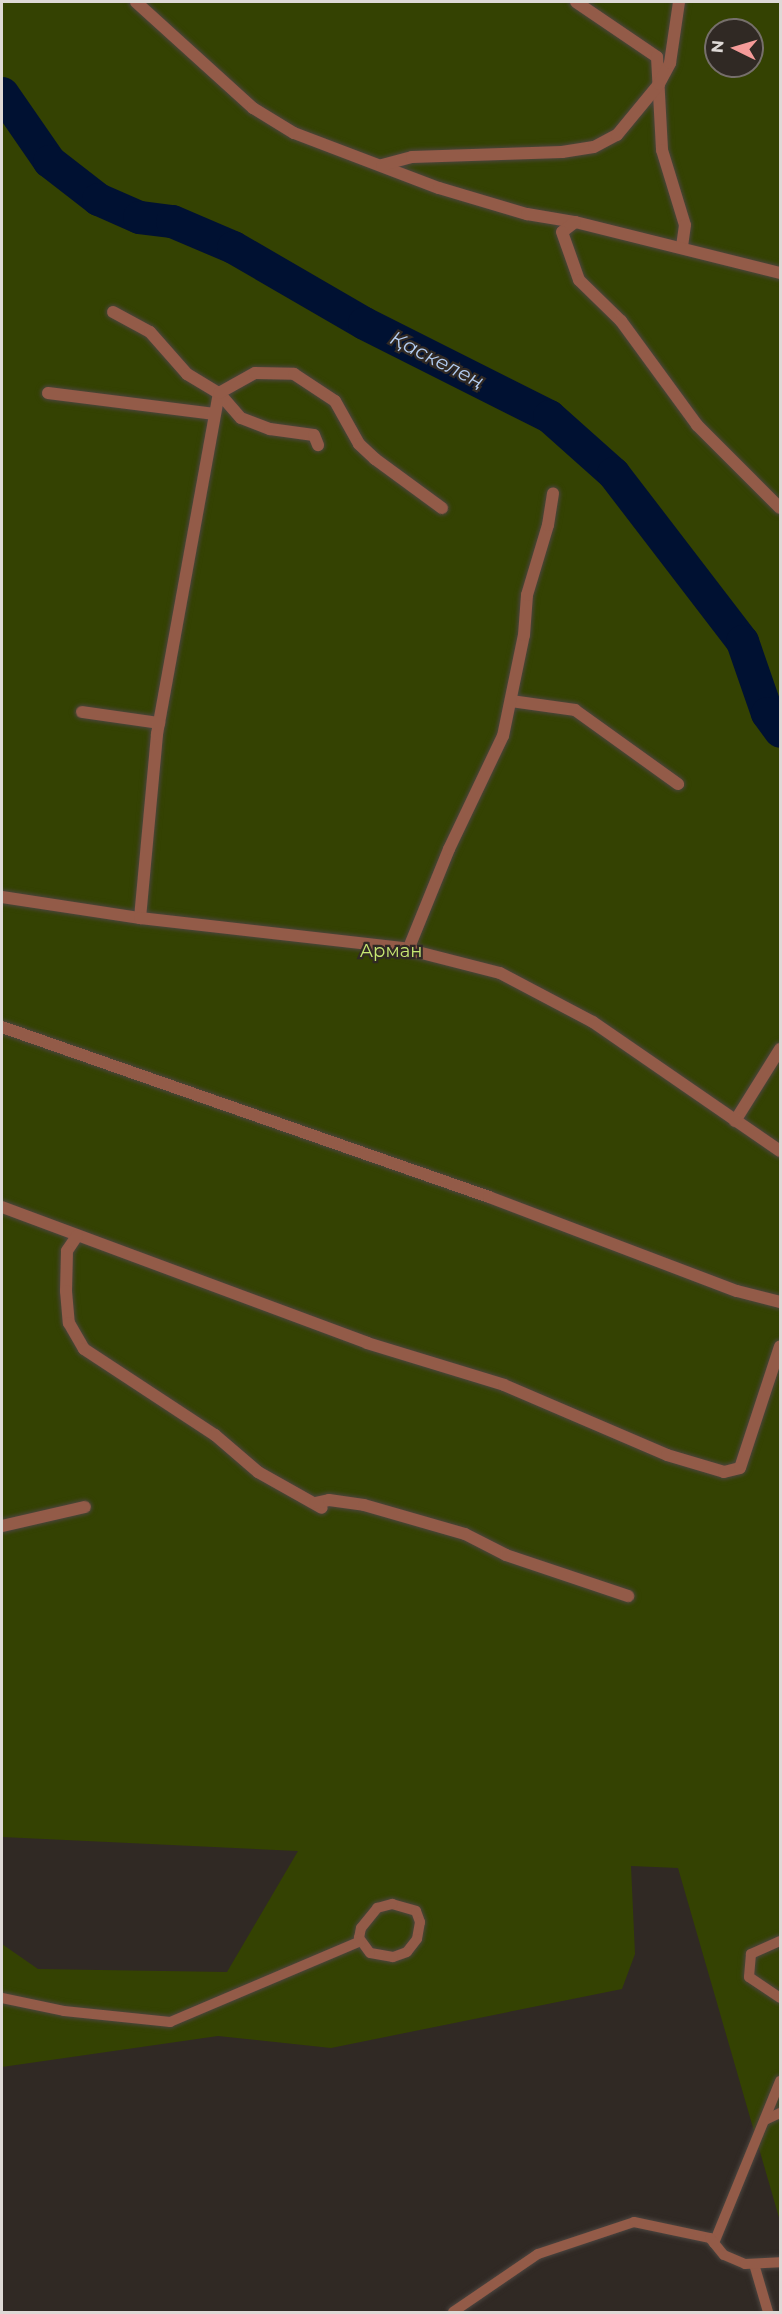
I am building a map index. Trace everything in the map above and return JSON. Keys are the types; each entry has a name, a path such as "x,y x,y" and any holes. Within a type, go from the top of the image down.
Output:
{"street":[{"path":"136,2 254,108 294,133 439,188 527,214 575,222 614,235 682,246 780,273"},
{"path":"576,2 657,57 662,150 683,216 682,246"},
{"path":"382,165 412,157 562,152 594,147 617,135 659,84 670,63 679,2"},
{"path":"575,222 562,232 579,280 621,321 698,425 780,508"},
{"path":"113,312 150,332 187,374 219,393 251,424 314,435 318,445"},
{"path":"219,393 255,373 294,374 335,400 359,444 375,459 442,508"},
{"path":"48,393 215,414"},
{"path":"140,918 159,723 219,393"},
{"path":"408,950 449,849 503,736 528,595 553,493"},
{"path":"511,701 574,710 678,784"},
{"path":"82,712 159,723"},
{"path":"2,897 140,918 408,950 500,973 593,1022 780,1151"},
{"path":"2,1027 489,1197 737,1291 780,1302"},
{"path":"735,1121 780,1049"},
{"path":"2,1207 367,1343 504,1385 667,1455 724,1472 740,1468 780,1346"},
{"path":"77,1236 67,1251 66,1291 69,1323 84,1349 215,1435 258,1472 319,1505 329,1500 364,1505 465,1534 506,1555 628,1596"},
{"path":"2,1526 85,1507"}],"lane":[{"path":"400,1905 416,1911 420,1922 417,1939 407,1952 380,1956 370,1953 361,1941 360,1928 377,1908 400,1905"},
{"path":"2,1998 64,2011 170,2022 361,1941"},
{"path":"780,1941 751,1954 749,1977 780,1998"},
{"path":"714,2243 780,2081"},
{"path":"765,2120 780,2113"},
{"path":"453,2313 538,2254 634,2222 710,2238 724,2255 754,2264 780,2262"},
{"path":"754,2264 768,2313"}],"green space":[{"name":"Арман","path":"2,2 780,2 780,2221 678,1868 631,1866 635,1954 622,1989 331,2048 218,2036 2,2067 2,1944 38,1969 227,1972 298,1851 2,1837"}],"waterway":[{"name":"Қаскелең","path":"2,93 49,161 98,199 139,217 172,221 233,247 364,323 549,416 613,473 742,641 767,713 780,731"}]}
